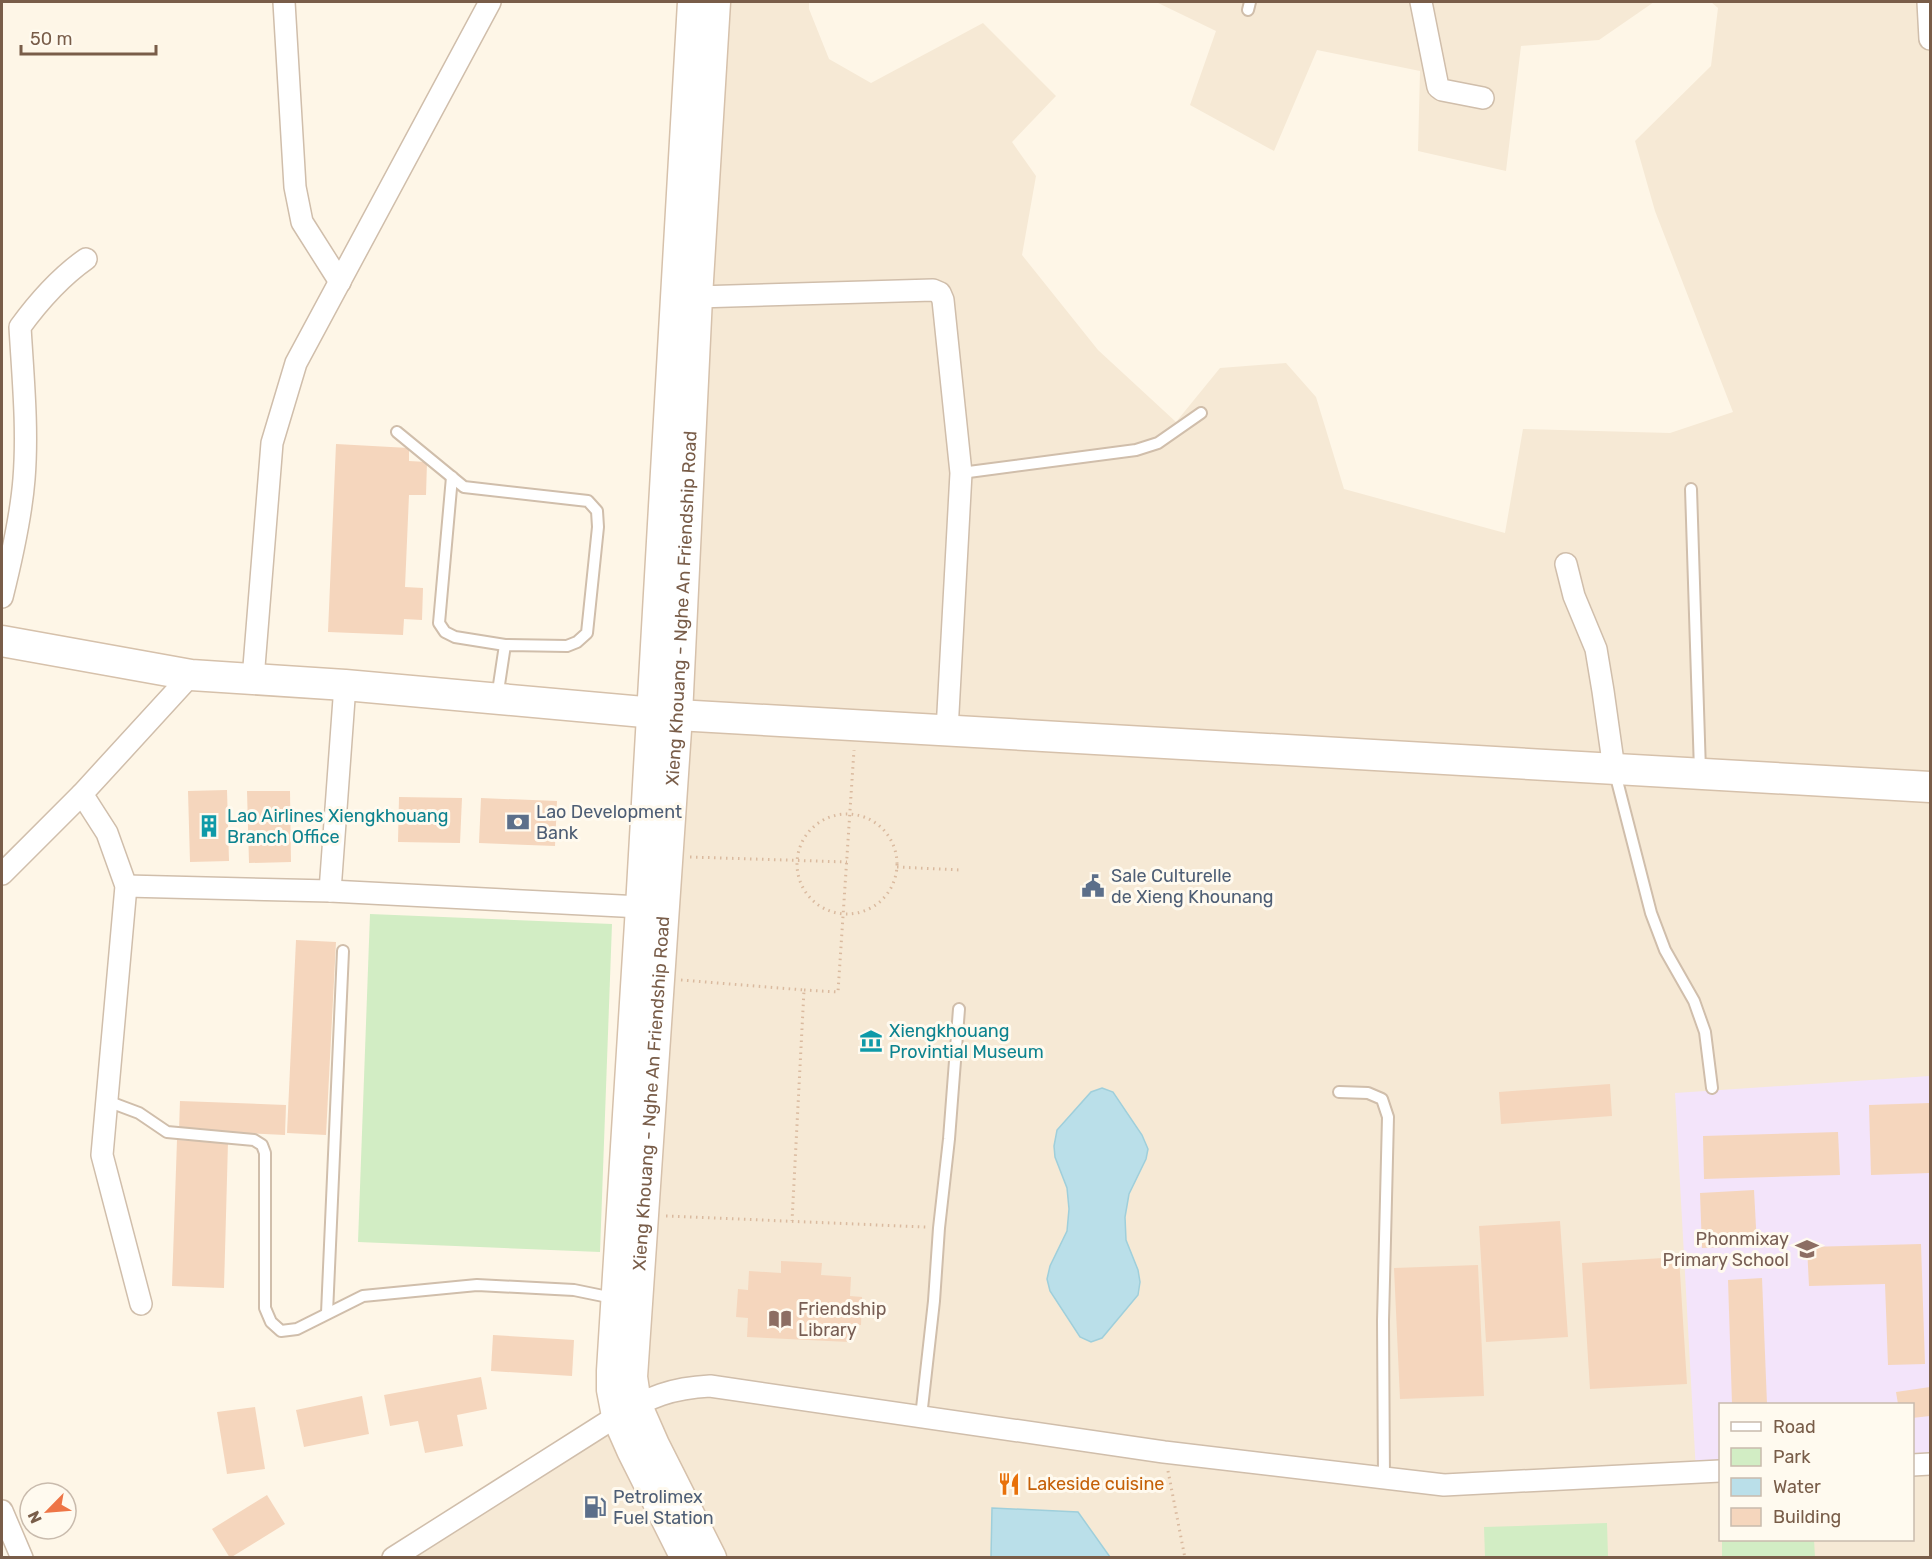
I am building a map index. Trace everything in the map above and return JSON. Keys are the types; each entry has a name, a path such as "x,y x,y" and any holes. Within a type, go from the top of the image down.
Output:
{"street":[{"path":"284,2 297,199 302,222 340,282"},
{"path":"253,679 272,443 296,363 490,2"},
{"name":"Xieng Khouang - Nghe An Friendship Road","path":"686,1557 632,1450 627,1410 632,1377 668,856 665,714 693,2"},
{"name":"Xieng Khouang - Nghe An Friendship Road","path":"711,1557 654,1445 612,1390 612,1371 641,907 665,714 697,297 715,2"},
{"path":"1420,2 1438,87 1442,90 1483,98"},
{"path":"1928,2 1930,39"},
{"path":"2,597 24,481 25,410 20,327 37,304 66,273 86,259"},
{"path":"697,297 933,290 940,292 943,300 961,473 947,731"},
{"path":"1566,564 1574,596 1596,649 1614,769"},
{"path":"2,641 191,675 345,685 665,714 1930,788"},
{"path":"2,874 82,794 191,675"},
{"path":"330,891 345,685"},
{"path":"82,794 107,833 126,886 102,1155 141,1304"},
{"path":"126,886 330,891 641,907"},
{"path":"400,1556 627,1410 664,1392 687,1387 710,1386 1164,1452 1444,1485 1719,1471"},
{"path":"1914,1465 1930,1464"},
{"path":"2,1511 22,1557"}],"lane":[{"path":"961,473 1136,450 1158,443 1202,412"},
{"path":"397,432 452,477 464,487 588,501 597,511 598,527 586,633 577,642 567,646 505,645 455,637 445,632 439,623 452,477"},
{"path":"1691,489 1700,774"},
{"path":"497,699 505,645"},
{"path":"1614,769 1658,932 1665,950 1694,1000 1705,1032 1712,1088"},
{"path":"327,1313 343,951"},
{"path":"921,1417 934,1301 959,1009"},
{"path":"1339,1092 1368,1093 1382,1099 1388,1117 1383,1321 1384,1478"},
{"path":"107,1101 139,1113 167,1132 254,1140 261,1145 265,1153 265,1308 271,1322 281,1331 297,1329 363,1296 477,1285 574,1290 616,1299"}],"path":[{"path":"659,978 838,992 855,726"},
{"path":"850,813 865,817 879,825 890,837 896,851 897,867 894,882 886,896 874,906 859,913 844,914 828,910 815,902 804,890 798,876 797,860 800,845 808,831 820,821 834,815 850,813"},
{"path":"668,856 847,862"},
{"path":"897,867 961,870"},
{"path":"792,1221 804,990"},
{"path":"643,1215 939,1228"},
{"path":"1164,1452 1185,1557"}],"shaded area":[{"path":"715,2 809,2 809,9 829,59 871,83 983,23 1056,96 1012,142 1036,176 1022,255 1098,350 1176,422 1220,368 1286,363 1316,397 1344,489 1505,533 1523,429 1670,433 1733,412 1655,211 1635,141 1711,66 1718,8 1711,2 1930,2 1930,1557 393,1558 617,1415"},
{"path":"1156,2 1654,2 1599,40 1521,46 1506,171 1418,151 1420,71 1317,50 1274,151 1190,105 1216,31"},
{"name":"Phonmixay Primary School","path":"1930,1076 1930,1464 1914,1465 1914,1403 1719,1403 1719,1471 1696,1472 1675,1093"}],"green space":[{"path":"370,914 612,924 600,1252 358,1242"},
{"path":"1607,1523 1608,1557 1485,1557 1484,1527"},
{"path":"1722,1541 1814,1541 1815,1557 1722,1557"}],"water":[{"path":"1102,1088 1113,1092 1142,1135 1148,1149 1146,1159 1129,1194 1125,1217 1126,1240 1138,1270 1140,1282 1138,1295 1102,1338 1091,1342 1080,1337 1050,1291 1047,1279 1050,1266 1067,1231 1069,1209 1067,1188 1055,1157 1054,1146 1057,1130 1091,1092"},
{"path":"992,1508 1078,1512 1110,1557 991,1557"}],"building":[{"path":"336,444 409,448 409,461 427,462 426,495 409,495 405,587 423,588 422,620 404,619 403,635 328,632"},
{"name":"Lao Airlines Xiengkhouang Branch Office","path":"227,790 229,861 190,862 188,791"},
{"path":"247,791 290,791 291,862 249,863"},
{"path":"399,797 462,798 460,843 398,842"},
{"name":"Lao Development Bank","path":"481,798 557,801 555,846 479,843"},
{"path":"296,940 336,942 326,1135 287,1133"},
{"path":"1610,1084 1612,1116 1501,1124 1499,1092"},
{"path":"180,1101 286,1105 285,1135 179,1130"},
{"path":"1930,1103 1930,1173 1871,1175 1869,1105"},
{"path":"1838,1132 1840,1175 1704,1179 1703,1136"},
{"path":"177,1140 228,1142 224,1288 172,1286"},
{"path":"1754,1190 1757,1246 1702,1248 1700,1193"},
{"path":"1560,1221 1568,1337 1486,1342 1479,1226"},
{"path":"1921,1244 1925,1364 1888,1365 1885,1284 1809,1286 1807,1247"},
{"path":"1679,1257 1687,1384 1590,1389 1582,1263"},
{"path":"781,1261 822,1263 821,1275 851,1277 850,1296 862,1297 861,1325 850,1324 849,1342 747,1337 748,1318 736,1317 738,1289 748,1290 749,1271 781,1273"},
{"path":"1478,1265 1484,1396 1400,1399 1394,1268"},
{"path":"1762,1278 1767,1403 1732,1403 1728,1280"},
{"path":"493,1335 574,1340 572,1376 491,1371"},
{"path":"481,1377 487,1409 457,1415 463,1446 425,1453 418,1421 390,1426 384,1395"},
{"path":"1930,1387 1930,1416 1914,1418 1914,1403 1898,1403 1896,1392"},
{"path":"362,1396 369,1434 304,1447 296,1410"},
{"path":"255,1407 265,1469 227,1474 217,1412"},
{"path":"267,1495 285,1524 230,1558 212,1529"}],"place":[{"name":"Lao Development Bank","path":"518,822"},
{"name":"Lao Airlines Xiengkhouang Branch Office","path":"209,826"},
{"name":"Sale Culturelle de Xieng Khounang","path":"1093,886"},
{"name":"Xiengkhouang Provintial Museum","path":"871,1041"},
{"name":"Phonmixay Primary School","path":"1807,1249"},
{"name":"Friendship Library","path":"780,1319"},
{"name":"Lakeside cuisine","path":"1009,1484"},
{"name":"Petrolimex Fuel Station","path":"595,1507"}]}
